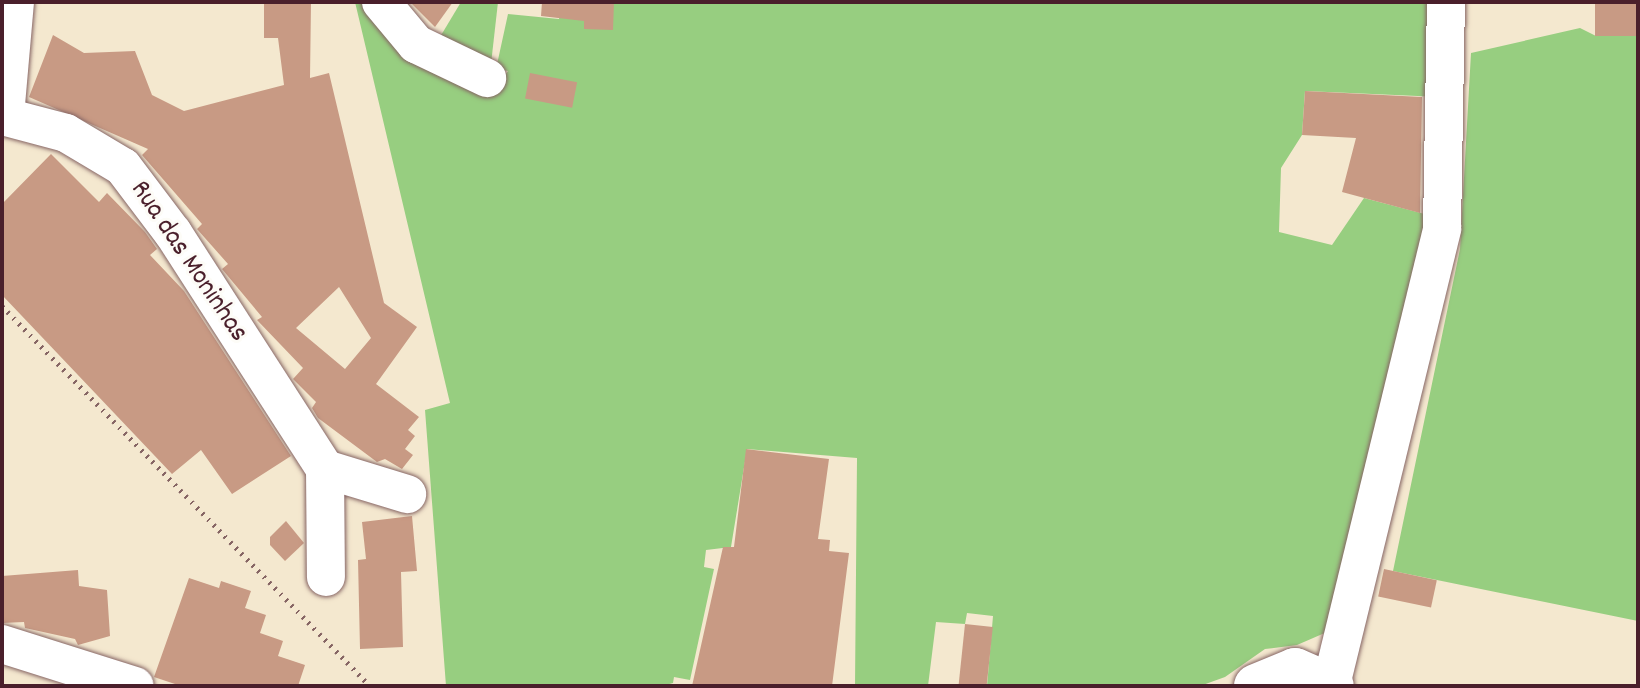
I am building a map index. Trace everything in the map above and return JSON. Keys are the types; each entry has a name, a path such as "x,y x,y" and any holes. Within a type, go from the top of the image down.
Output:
{"street":[{"path":"4,116 15,2"},
{"path":"381,2 416,44 487,78"},
{"path":"1288,683 1341,635 1442,228 1446,2"},
{"name":"Rua das Moninhas","path":"4,116 66,133 123,167 173,233 325,469"},
{"path":"326,577 325,469 407,494"},
{"path":"2,644 135,686"}],"path":[{"path":"2,306 370,686"}],"green space":[{"path":"355,2 370,2 492,92 508,71 496,69 508,14 559,19 561,2 1441,2 1440,97 1305,91 1302,135 1281,168 1279,232 1332,245 1364,198 1436,217 1327,632 1297,645 1265,649 1225,677 1200,686 987,686 993,616 967,613 965,624 936,622 928,686 855,686 857,458 747,449 731,547 706,550 704,567 714,569 690,680 674,677 673,683 662,686 446,686 425,410 450,403"},
{"path":"461,2 498,2 491,64 437,42"},
{"path":"1580,28 1596,36 1638,36 1638,621 1393,571 1460,249 1471,53"}],"building":[{"path":"264,2 311,2 310,78 329,73 384,303 417,327 376,384 419,417 408,430 415,436 405,449 413,455 402,469 385,459 377,462 318,418 312,408 316,402 293,379 303,368 257,320 262,317 222,269 228,264 197,229 202,224 142,155 148,149 29,97 53,35 84,53 135,51 152,95 184,111 284,85 278,38 264,38","holes":["339,287 371,338 345,369 296,328"]},
{"path":"410,2 453,2 435,27"},
{"path":"542,2 614,2 613,30 584,29 584,21 541,16"},
{"path":"1595,2 1638,2 1638,36 1595,36"},
{"path":"530,73 577,82 572,108 525,99"},
{"path":"1305,91 1422,97 1420,213 1342,192 1356,138 1302,135"},
{"path":"51,154 99,202 107,193 145,232 157,249 150,255 184,291 291,456 232,494 201,450 172,474 2,295 2,204"},
{"path":"746,449 829,459 818,539 830,540 829,551 849,553 832,686 692,686 723,547 734,547"},
{"path":"412,516 417,571 401,572 403,647 360,649 358,560 366,559 362,522"},
{"path":"286,521 304,543 285,561 270,545 270,537"},
{"path":"1384,569 1437,580 1431,608 1378,596"},
{"path":"78,570 79,586 107,590 110,636 78,645 75,639 25,628 24,622 2,623 2,576"},
{"path":"189,578 219,588 221,581 251,591 245,608 266,615 260,633 283,641 278,656 305,665 298,686 181,686 154,677"},
{"path":"965,624 993,627 987,686 959,686"}]}
